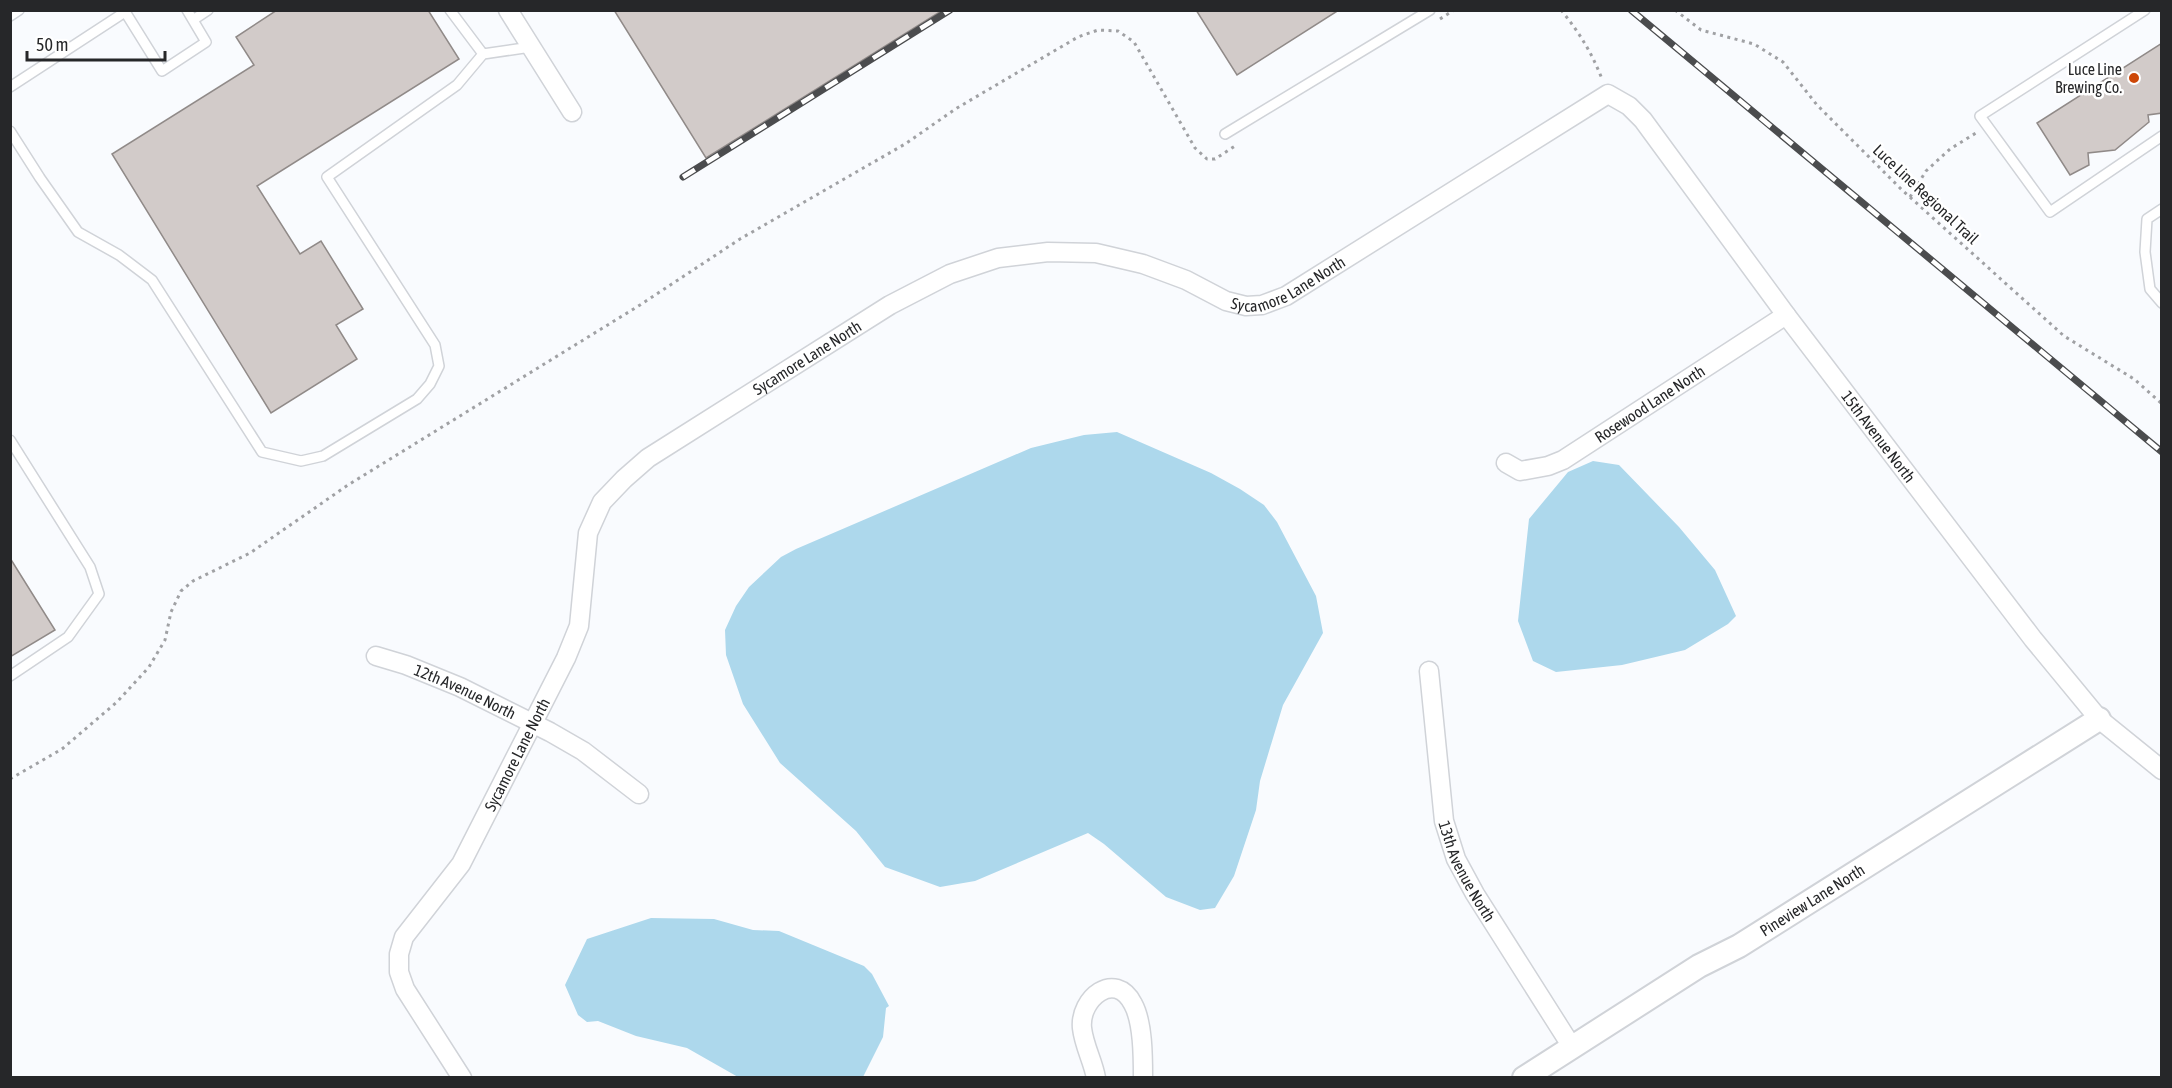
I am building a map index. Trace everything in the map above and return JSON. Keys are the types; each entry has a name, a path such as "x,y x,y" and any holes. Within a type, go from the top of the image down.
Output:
{"street":[{"path":"508,10 572,112"},
{"name":"15th Avenue North","path":"1608,94 1629,106 1643,120 1786,315 2033,639 2099,719 2162,770"},
{"name":"Sycamore Lane North","path":"462,1077 405,989 399,972 399,954 404,937 461,864 566,658 579,626 588,533 602,502 624,478 648,458 890,305 950,274 998,258 1048,252 1096,253 1143,264 1186,280 1226,301 1246,306 1262,305 1286,296 1608,94"},
{"name":"Rosewood Lane North","path":"1506,463 1520,471 1548,466 1563,460 1786,315"},
{"name":"12th Avenue North","path":"376,656 406,665 460,687 533,723 583,751 639,794"},
{"name":"13th Avenue North","path":"1429,671 1444,821 1456,859 1475,894 1572,1047"},
{"name":"Pineview Lane North","path":"1524,1077 1699,966 1739,946 2099,719"},
{"path":"1096,1077 1082,1027 1091,999 1100,990 1111,987 1123,992 1133,1002 1142,1050 1142,1077"}],"lane":[{"path":"10,16 19,10"},
{"path":"10,87 125,11 162,70 206,42 187,10"},
{"path":"193,20 208,10"},
{"path":"450,10 483,54"},
{"path":"1225,134 1430,10"},
{"path":"2145,10 1980,116 2050,212 2162,136"},
{"path":"10,131 78,232 119,255 152,280 262,452 301,461 323,456 417,399 439,366 435,345 327,177 456,86 483,54 531,47"},
{"path":"2162,210 2147,219 2145,252 2150,290 2162,303"},
{"path":"10,440 90,567 99,594 68,637 10,676"}],"path":[{"path":"1561,10 1576,28 1593,57 1608,94"},
{"name":"Luce Line Regional Trail","path":"1675,10 1701,30 1754,44 1783,62 1817,105 1910,197 2064,336 2134,379 2162,404"},
{"path":"10,778 62,749 125,693 149,667 165,640 171,612 181,591 193,581 250,554 348,485 640,305 740,239 905,144 957,108 1078,37 1098,30 1118,31 1134,42 1175,115"},
{"path":"1910,197 1926,171 1950,149 1988,126"}],"water":[{"path":"1117,432 1211,473 1264,505 1277,522 1316,596 1323,633 1283,705 1260,781 1256,810 1234,876 1215,908 1200,910 1166,897 1088,833 975,881 940,887 885,867 856,831 780,763 743,704 726,655 725,630 736,606 749,587 781,557 796,549 1031,448 1084,435"},
{"path":"1593,461 1619,465 1679,527 1715,570 1736,616 1728,624 1685,650 1622,665 1556,672 1533,661 1518,621 1529,519 1568,472"},
{"path":"651,918 714,919 753,930 779,931 864,966 872,974 889,1006 886,1008 883,1037 863,1077 738,1077 687,1048 636,1036 598,1021 587,1022 578,1015 565,985 587,939"}],"building":[{"path":"277,10 428,10 459,59 257,186 300,254 321,241 363,309 336,325 357,359 271,413 112,154 254,65 236,37"},
{"path":"614,10 943,10 706,158"},
{"path":"1196,10 1339,10 1237,75"},
{"name":"Luce Line Brewing Co.","path":"2162,43 2162,113 2148,115 2149,122 2115,150 2088,153 2089,165 2070,175 2037,123"},
{"path":"10,558 55,630 10,657"}],"railway":[{"path":"683,177 950,10"},
{"path":"1631,10 2162,452"}],"place":[{"name":"Luce Line Brewing Co.","path":"2134,78"}]}
